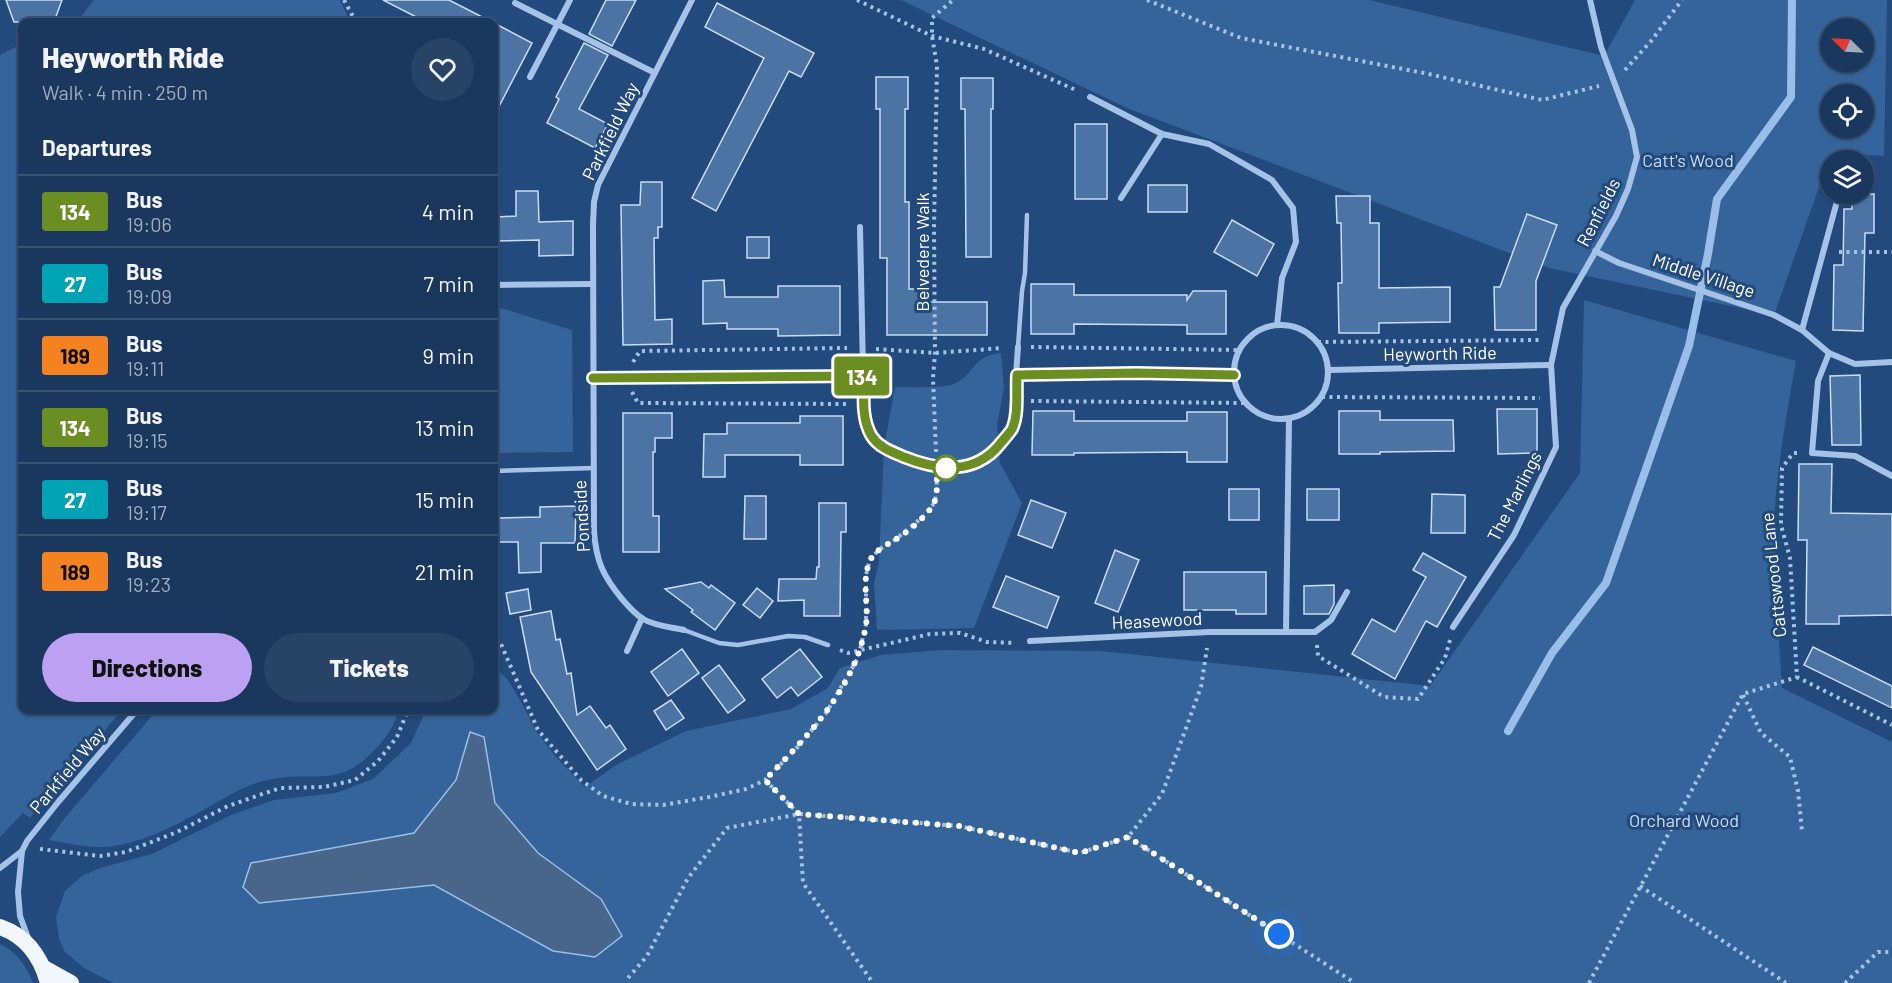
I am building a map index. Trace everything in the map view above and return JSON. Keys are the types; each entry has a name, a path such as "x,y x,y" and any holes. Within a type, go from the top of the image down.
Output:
{"highway":[{"path":"0,927 10,930 30,946 46,975 71,983"}],"street":[{"path":"531,77 570,0"},
{"name":"Parkfield Way","path":"593,378 594,202 598,185 692,0"},
{"name":"Renfields","path":"1551,365 1563,308 1620,207 1637,157 1632,130 1601,47 1590,0"},
{"path":"515,3 655,73"},
{"path":"1090,97 1162,134 1209,144 1272,180 1293,208 1296,242 1282,278 1277,325"},
{"path":"1121,198 1162,134"},
{"path":"1802,330 1836,204"},
{"path":"860,227 864,418 872,436 884,448 936,468 960,468 978,462 993,453 1012,428 1016,400 1018,347"},
{"name":"Middle Village","path":"1595,251 1619,263 1774,315 1802,330 1829,353 1855,364 1892,362"},
{"path":"498,285 593,284"},
{"path":"1277,325 1292,326 1307,332 1318,342 1326,355 1329,370 1322,397 1302,415 1288,419 1273,419 1258,413 1246,403 1238,390 1234,375 1240,350 1251,336 1263,328 1277,325"},
{"path":"1829,353 1818,381 1812,453 1855,456 1892,476"},
{"name":"Heyworth Ride","path":"1329,370 1551,365"},
{"name":"The Marlings","path":"1453,627 1514,534 1556,447 1551,365"},
{"path":"1017,375 1136,373 1234,375"},
{"path":"593,378 864,376"},
{"name":"Pondside","path":"593,378 594,531 600,566 610,585 642,618 684,630"},
{"path":"1286,632 1288,419"},
{"path":"1315,632 1331,620 1347,592"},
{"path":"627,651 642,618"},
{"name":"Heasewood","path":"1030,641 1209,632 1315,632"},
{"name":"Parkfield Way","path":"0,868 22,850 59,801 134,714"},
{"name":"Parkfield Way","path":"22,850 18,892 20,916 30,946"}],"lane":[{"path":"1018,347 1025,273 1027,215"},
{"name":"Pondside","path":"498,471 594,468"},
{"name":"Pondside","path":"684,630 719,643 738,645 788,636 805,637 828,645"}],"path":[{"path":"344,0 354,18"},
{"path":"857,0 932,36 984,49 1090,97"},
{"path":"932,36 932,18 953,0"},
{"path":"1147,0 1241,38 1424,73 1542,100 1615,82 1651,41 1682,0"},
{"name":"Belvedere Walk","path":"765,780 795,750 826,713 858,658 866,624 866,575 870,559 925,515 935,502 938,485 933,378 937,66 932,36"},
{"path":"1824,252 1892,252"},
{"path":"1318,342 1557,340"},
{"path":"864,404 638,403 623,377 640,351 863,348 935,353 1018,347 1240,350"},
{"path":"1322,397 1553,398"},
{"path":"1016,400 1246,403"},
{"name":"Cattswood Lane","path":"1797,677 1790,558 1781,525 1782,468 1792,453 1812,453"},
{"path":"1315,632 1318,656 1384,697 1418,699 1445,658 1453,627"},
{"path":"628,978 647,956 688,878 728,828 799,814 959,826 1080,853 1128,837 1162,794 1201,687 1209,632"},
{"path":"859,651 930,634 960,633 987,642 1019,644 1030,641"},
{"path":"498,643 501,644 538,730 580,780 603,796 631,804 663,805 746,789 765,780 799,814 803,883 873,983"},
{"path":"1589,983 1743,694 1797,677 1892,725"},
{"path":"1743,694 1761,733 1790,757 1798,791 1802,831"},
{"path":"41,849 100,856 126,852 177,832 228,806 280,788 324,787 355,780 378,760 397,737 406,714"},
{"path":"1128,837 1355,983"},
{"path":"1640,886 1786,983"},
{"path":"1845,983 1878,951 1892,952"}],"green space":[{"path":"94,0 340,0 348,18 80,18"},
{"name":"Catt's Wood","path":"901,0 1369,0 1604,56 1635,0 1887,0 1884,156 1874,155 1874,150 1820,150 1820,184 1774,315 1549,268 1127,108"},
{"path":"18,46 18,714 119,714 30,818 23,813 0,837 0,55"},
{"name":"Orchard Wood","path":"1584,300 1796,361 1776,490 1774,533 1782,688 1892,742 1892,983 113,983 84,968 65,952 59,939 56,917 65,891 82,876 100,868 152,854 231,815 274,800 336,793 373,779 411,743 424,714 498,714 498,671 507,679 536,731 556,757 585,787 616,765 686,731 791,709 828,688 840,668 881,655 942,650 1101,651 1430,686 1580,473"},
{"path":"498,307 572,330 573,452 498,453"},
{"path":"1001,353 1004,388 997,425 1000,463 1022,503 974,628 877,630 874,583 879,562 884,448 895,387 951,385 965,377 983,358"},
{"path":"154,714 397,714 391,729 379,745 351,769 325,776 281,778 256,783 140,840 126,844 93,847 49,840 64,819"},
{"path":"0,944 20,960 33,983 0,983"}],"shaded area":[{"path":"470,732 484,737 495,803 538,853 601,899 622,936 595,957 553,951 434,885 259,903 243,887 251,863 414,833 456,780"}],"building":[{"path":"6,0 62,0 55,18 18,18 18,22 14,22"},
{"path":"383,0 449,0 484,18 418,18"},
{"path":"606,0 636,0 612,46 589,34"},
{"path":"717,3 814,53 801,77 789,71 716,211 692,198 764,58 705,27"},
{"path":"498,25 532,43 498,108"},
{"path":"584,43 608,55 579,109 608,124 595,148 547,123 559,99 556,97"},
{"path":"876,77 908,77 908,109 905,109 905,202 909,202 909,289 921,289 921,302 987,302 987,335 887,335 887,258 880,258 880,109 876,109"},
{"path":"961,78 993,78 991,257 966,257 965,109 961,109"},
{"path":"1075,124 1107,124 1107,199 1075,199"},
{"path":"641,182 662,182 662,227 658,227 658,238 654,238 655,320 672,319 672,344 623,345 621,205 640,205"},
{"path":"1148,185 1187,185 1187,212 1148,212"},
{"path":"516,191 538,191 539,222 573,221 573,255 539,256 539,240 498,241 498,217 516,216"},
{"path":"1336,196 1370,196 1370,223 1379,223 1379,288 1450,287 1450,322 1379,323 1379,333 1339,333 1338,283 1342,283 1341,223 1337,223"},
{"path":"1852,204 1874,204 1874,233 1865,233 1863,331 1833,330 1834,265 1843,265 1844,209 1852,209"},
{"path":"1527,214 1557,225 1536,281 1536,330 1495,330 1494,287 1500,287"},
{"path":"1232,220 1274,244 1257,276 1214,252"},
{"path":"747,237 769,237 769,258 747,258"},
{"path":"724,280 725,297 778,297 778,286 840,286 840,335 778,336 778,329 727,329 727,323 703,324 703,281"},
{"path":"1031,284 1074,284 1074,295 1187,295 1187,300 1193,291 1226,291 1226,334 1187,334 1187,325 1074,324 1074,334 1031,334"},
{"path":"1860,375 1861,445 1832,445 1830,376"},
{"path":"1497,409 1537,409 1537,453 1498,454"},
{"path":"1033,411 1074,411 1074,421 1187,421 1187,412 1227,412 1227,462 1187,462 1187,452 1032,455"},
{"path":"1339,411 1380,411 1380,420 1453,420 1454,451 1339,454"},
{"path":"623,413 672,413 672,438 655,438 655,452 653,452 653,516 659,516 659,552 623,552"},
{"path":"800,416 843,416 843,465 800,465 800,455 725,455 725,477 703,477 704,434 727,434 727,423 800,423"},
{"path":"1799,464 1832,464 1831,513 1892,514 1892,615 1839,616 1839,624 1806,624 1807,540 1798,540"},
{"path":"1229,489 1259,489 1259,520 1229,520"},
{"path":"1307,489 1339,489 1339,520 1307,520"},
{"path":"1432,494 1465,495 1465,533 1431,533"},
{"path":"745,496 766,496 766,539 744,539"},
{"path":"1031,500 1066,513 1052,548 1018,535"},
{"path":"819,503 846,503 846,532 841,532 840,616 804,616 804,600 778,601 779,579 816,579 817,567 819,567"},
{"path":"576,506 575,543 541,543 541,572 519,573 518,542 499,542 498,518 540,517 540,507"},
{"path":"1115,550 1139,560 1118,612 1095,603"},
{"path":"1423,553 1466,577 1437,627 1426,621 1395,679 1352,654 1372,619 1395,632 1426,577 1413,570"},
{"path":"1184,572 1266,572 1266,614 1236,614 1236,610 1184,610"},
{"path":"1006,576 1059,597 1047,628 993,607"},
{"path":"701,582 709,588 711,585 735,603 715,630 665,589"},
{"path":"1334,585 1334,604 1329,614 1304,614 1304,586"},
{"path":"757,588 773,601 760,618 743,605"},
{"path":"528,589 531,610 510,614 506,593"},
{"path":"551,611 556,640 560,639 567,674 571,673 577,715 590,706 606,728 610,725 626,749 597,770 531,672 520,617"},
{"path":"1813,647 1892,686 1892,708 1804,665"},
{"path":"682,649 699,673 668,696 651,672"},
{"path":"800,649 822,677 798,696 791,687 777,698 762,679"},
{"path":"719,665 745,700 728,713 702,678"},
{"path":"671,700 684,718 666,730 654,711"}],"waterway":[{"path":"1508,731 1552,653 1606,583 1689,346 1717,199 1791,97 1792,0"}],"bus line":[{"name":"134","path":"593,378 864,376 864,418 872,436 884,448 936,468 960,468 978,462 993,453 1012,428 1017,375 1136,373 1234,375"}],"route":[{"path":"946,468 936,468 938,485 935,502 925,515 870,559 866,575 866,624 858,658 826,713 795,750 765,780 799,814 959,826 1080,853 1128,837 1279,934"}]}
